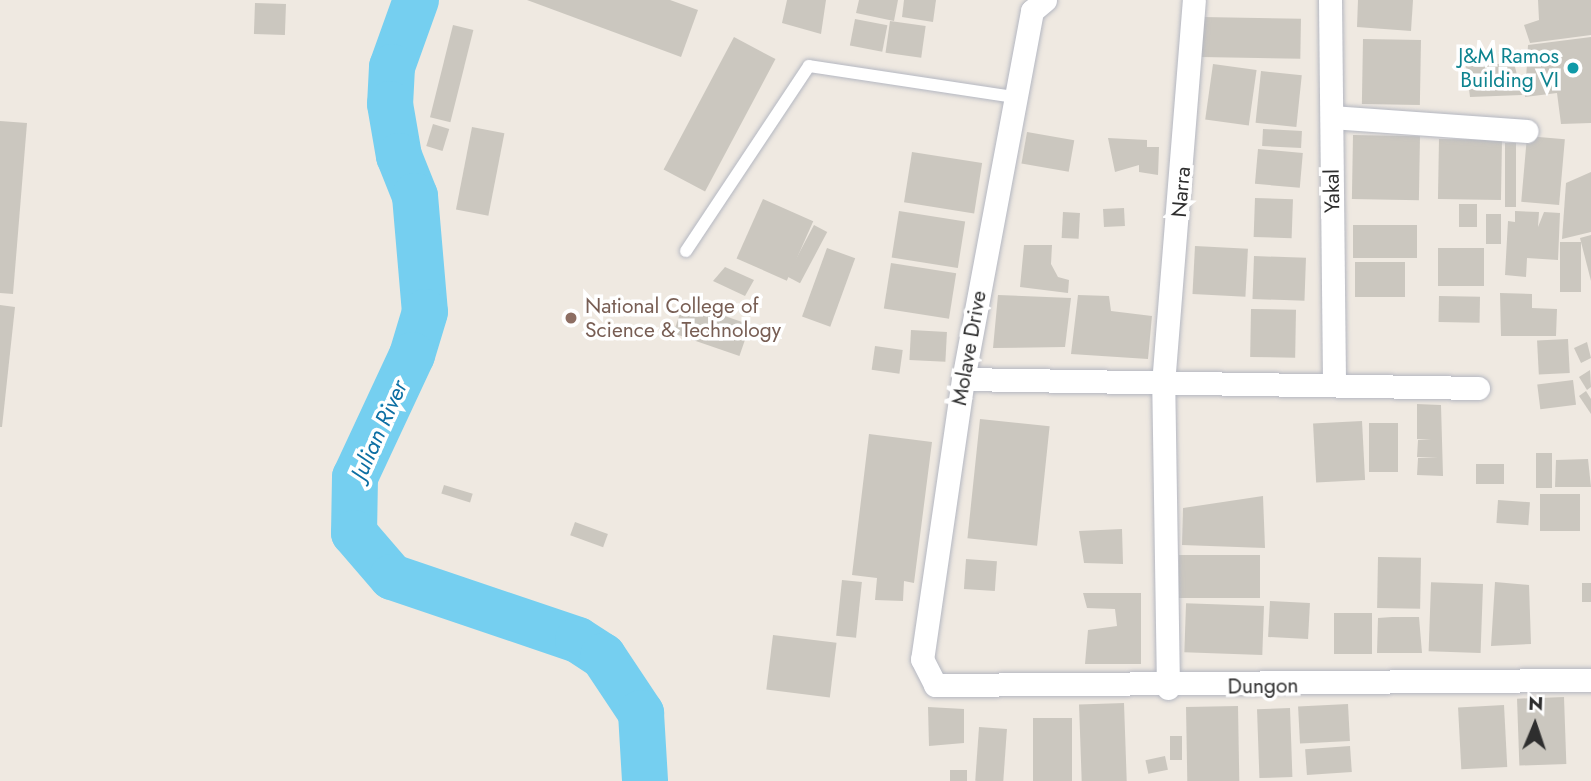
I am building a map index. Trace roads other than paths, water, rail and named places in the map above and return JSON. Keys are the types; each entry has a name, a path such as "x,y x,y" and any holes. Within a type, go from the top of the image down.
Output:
{"street":[{"name":"Narra","path":"1168,688 1163,384 1194,0"},
{"name":"Yakal","path":"1330,0 1334,383"},
{"name":"Molave Drive","path":"935,685 922,659 963,379 1014,97 1039,5"},
{"path":"1332,117 1526,131"},
{"path":"963,379 1478,387"},
{"name":"Dungon","path":"935,685 1168,688 1591,680"}],"lane":[{"path":"686,251 809,66 1014,97"}],"waterway":[{"name":"Julian River","path":"416,0 392,67 390,104 399,156 415,196 425,312 412,355 355,477 354,533 392,577 578,640 603,656 641,713 645,781"}],"place":[{"name":"J&M Ramos Building VI","path":"1573,68"},
{"name":"National College of Science & Technology","path":"571,318"}]}
